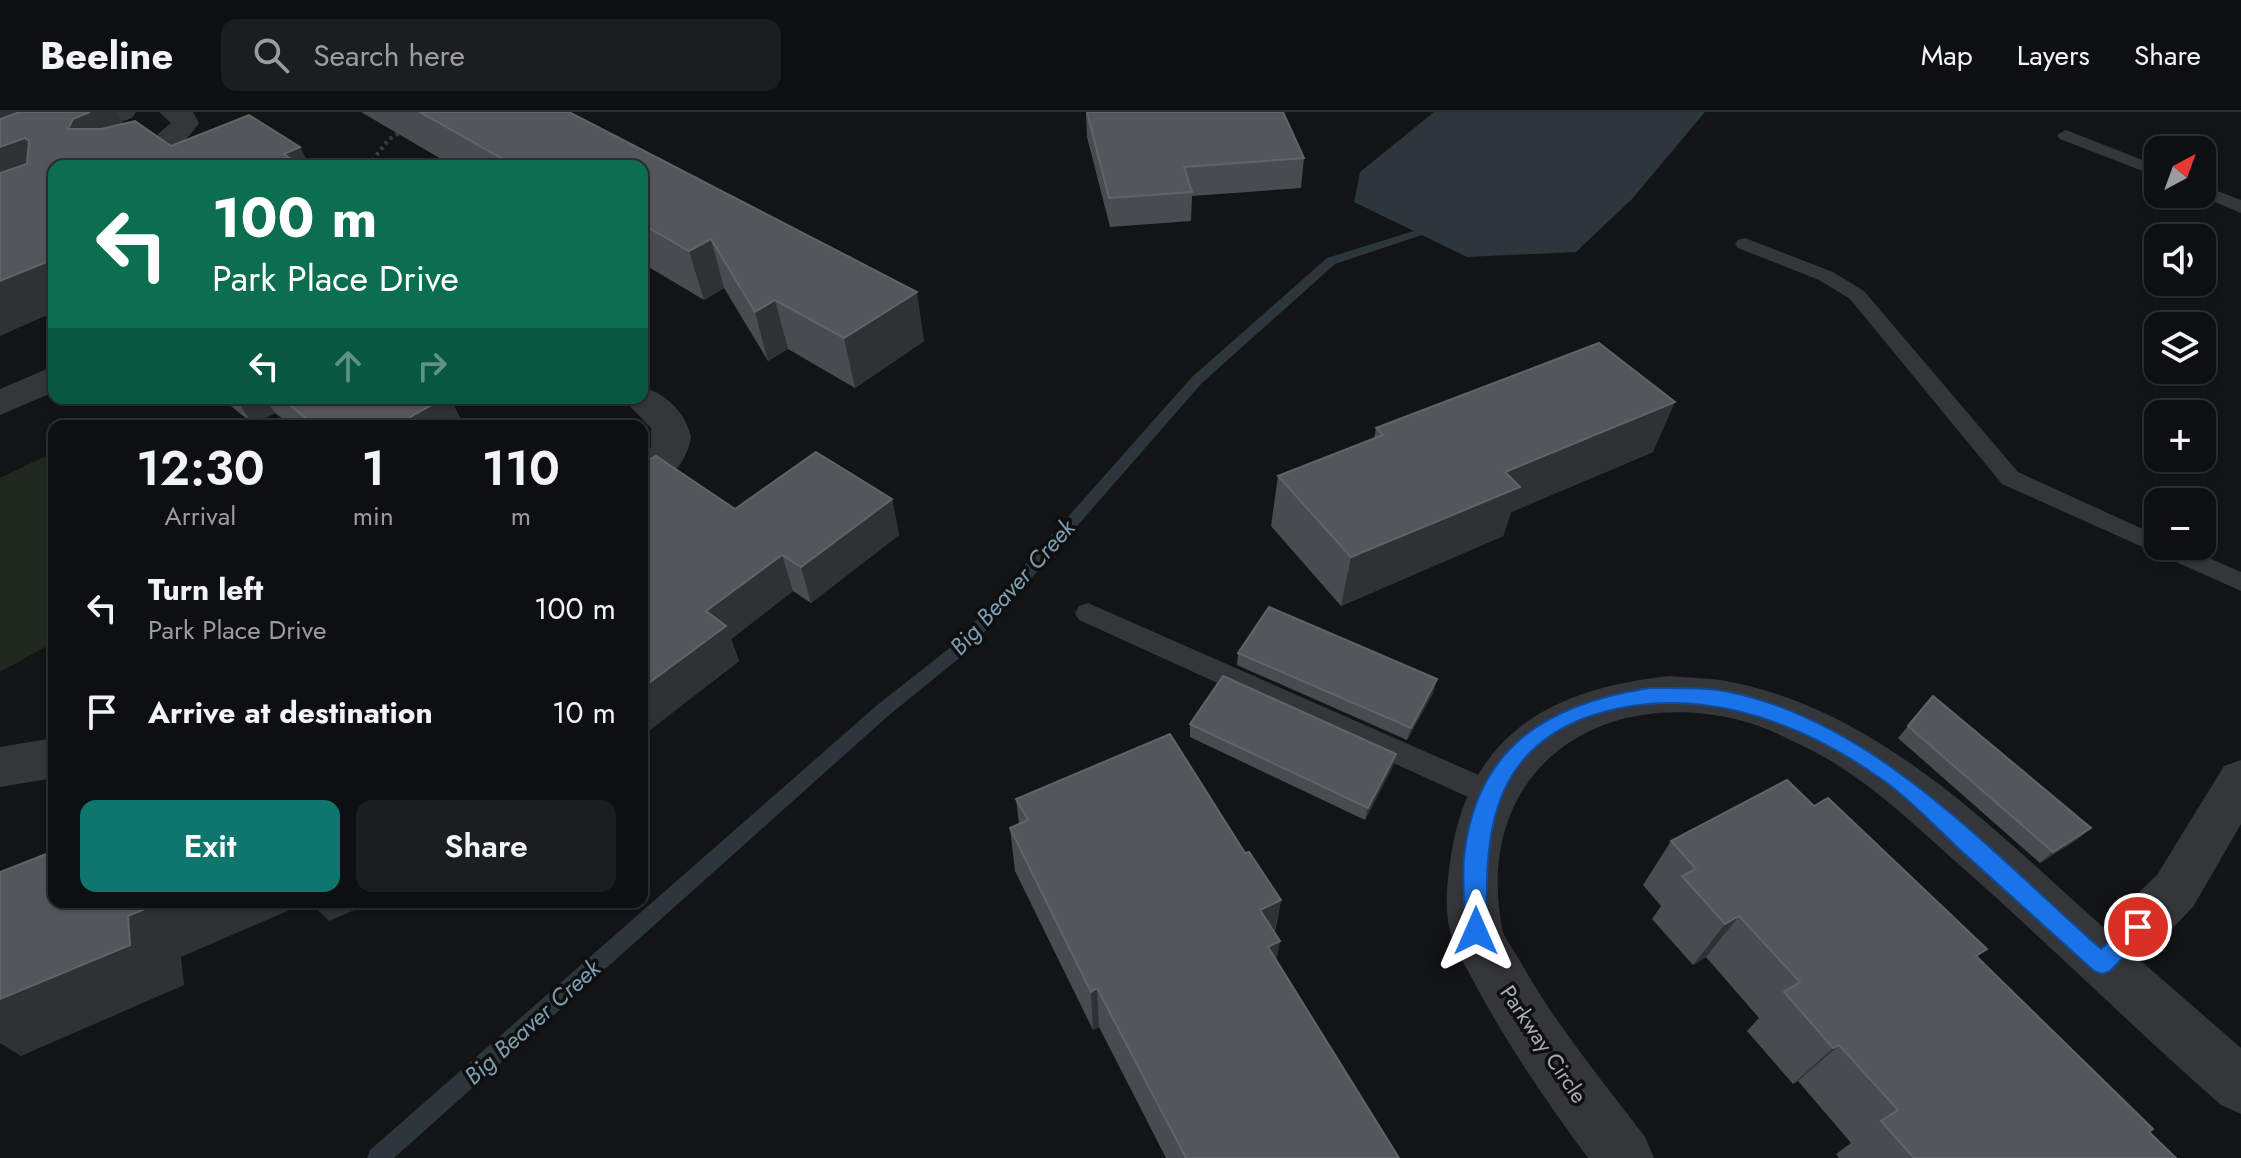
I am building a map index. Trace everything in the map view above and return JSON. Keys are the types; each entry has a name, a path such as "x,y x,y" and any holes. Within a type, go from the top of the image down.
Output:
{"street":[{"path":"0,156 122,112"},
{"path":"126,160 156,148 181,132 185,123 181,115 173,112"},
{"path":"0,403 48,381"},
{"path":"648,404 665,418 673,431 670,452 648,473"},
{"name":"Parkway Circle","path":"1624,1158 1513,1004 1476,931 1475,857 1489,793 1525,746 1559,720 1605,703 1649,696 1687,695 1743,704 1831,737 1886,771 2241,1085"},
{"path":"0,767 48,759"},
{"path":"2102,964 2175,891 2241,780"}],"lane":[{"path":"2066,135 2144,166"},
{"path":"2216,196 2241,207"},
{"path":"1745,244 1826,276 1857,295 2010,478 2144,540"},
{"path":"2190,560 2241,582"},
{"path":"1088,613 1489,793"}],"path":[{"path":"373,160 389,139 413,125"}],"shaded area":[{"path":"1434,112 1705,112 1632,199 1576,252 1467,257 1354,202 1360,172"},
{"path":"48,455 48,645 0,672 0,478"}],"building":[{"path":"20,112 90,112 73,119 68,129 101,129 135,121 171,146 249,115 300,147 284,154 291,159 289,160 48,160 48,261 0,281 0,173 27,164 29,141 25,138 0,147 0,119"},
{"path":"420,112 569,112 917,292 844,338 775,300 755,312 711,239 689,251 648,227 648,160 504,160"},
{"path":"1087,112 1283,112 1304,158 1184,167 1192,192 1109,198"},
{"path":"1599,343 1675,402 1505,472 1520,487 1351,557 1278,476 1383,435 1376,428"},
{"path":"288,404 433,404 405,420 308,420"},
{"path":"816,452 892,499 801,567 782,555 706,611 726,626 648,684 648,461 656,456 735,509"},
{"path":"1269,607 1437,679 1411,728 1238,653"},
{"path":"1223,676 1396,754 1368,808 1190,724"},
{"path":"1933,696 2091,828 2053,852 1908,726"},
{"path":"1170,734 1245,853 1249,852 1281,900 1260,910 1280,941 1268,947 1399,1158 1186,1158 1097,988 1091,992 1010,828 1028,820 1016,799"},
{"path":"1787,780 1814,806 1828,798 1987,949 1976,956 2153,1129 2149,1132 2176,1158 1914,1158 1881,1121 1898,1110 1839,1045 1833,1048 1784,992 1800,982 1739,916 1725,924 1682,876 1696,869 1671,841"},
{"path":"48,853 48,908 147,908 128,916 130,945 0,999 0,872"}],"waterway":[{"name":"Big Beaver Creek","path":"378,1158 882,711 962,647 1197,380 1331,261 1436,227"}],"route":[{"path":"1476,931 1475,857 1489,793 1525,746 1559,720 1605,703 1649,696 1687,695 1728,700 1773,712 1831,737 1886,771 1977,849 2102,964 2138,927"}]}
